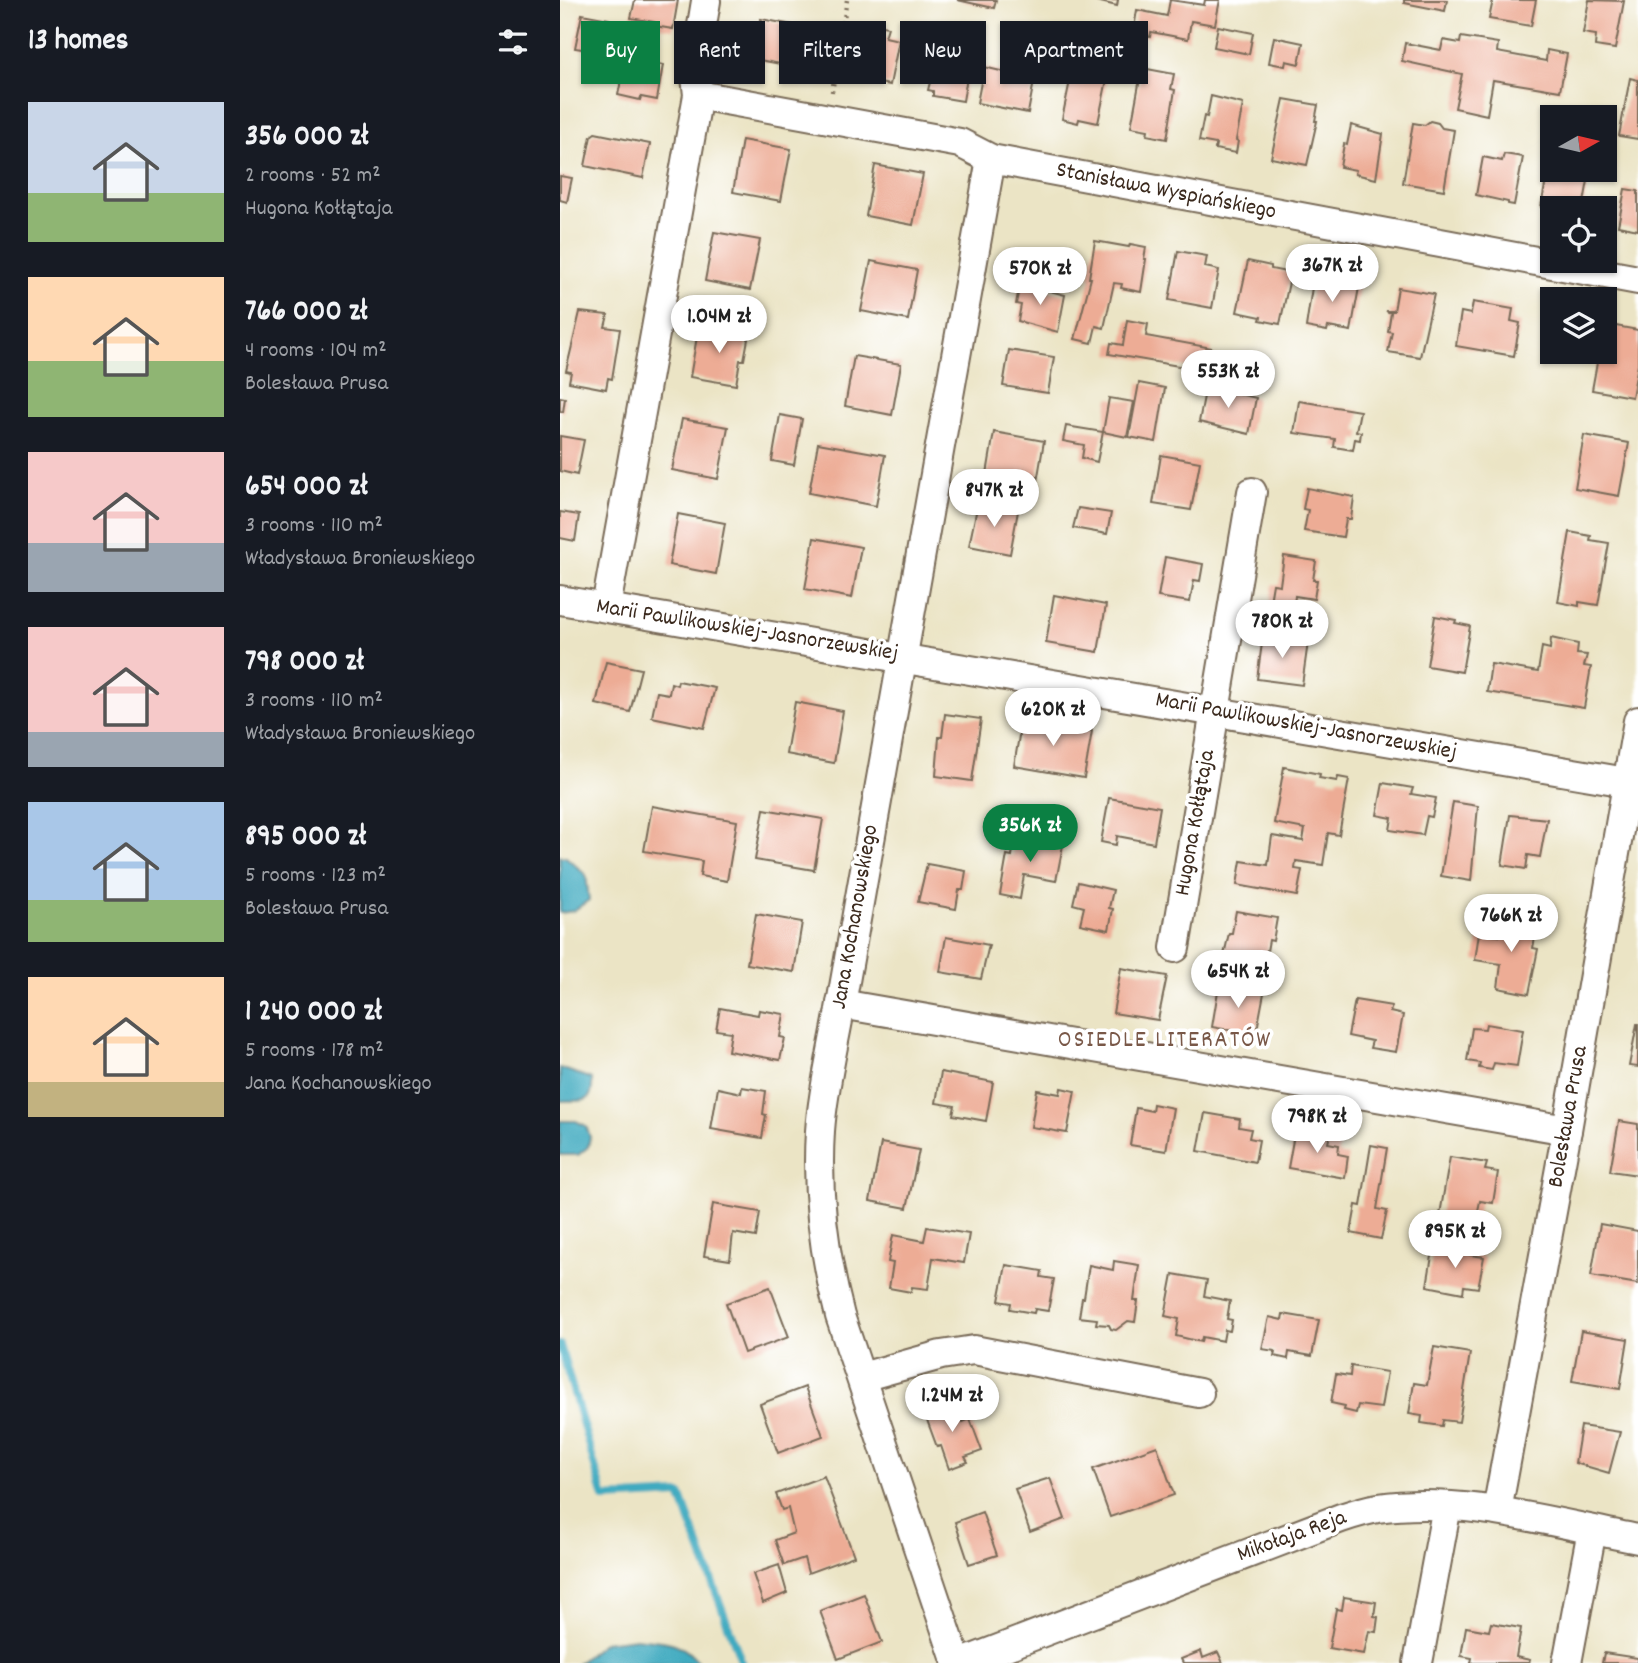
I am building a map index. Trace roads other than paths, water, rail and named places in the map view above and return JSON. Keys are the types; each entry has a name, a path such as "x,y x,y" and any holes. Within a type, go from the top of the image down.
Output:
{"street":[{"path":"606,607 698,95 695,68 706,1"},
{"name":"Stanisława Wyspiańskiego","path":"698,95 960,143 991,159 1638,280"},
{"name":"Jana Kochanowskiego","path":"960,1663 840,1316 822,1234 818,1180 820,1128 841,1004 991,159"},
{"name":"Hugona Kołłątaja","path":"1175,948 1252,492"},
{"name":"Marii Pawlikowskiej-Jasnorzewskiej","path":"560,600 902,656 1633,783"},
{"name":"Bolesława Prusa","path":"1497,1511 1633,783 1638,721"},
{"path":"841,1004 1567,1130"},
{"path":"862,1377 941,1355 974,1350 1199,1393"},
{"path":"1418,1663 1447,1506"},
{"name":"Mikołaja Reja","path":"960,1663 1341,1518 1376,1508 1447,1506 1497,1511 1638,1539"},
{"path":"1567,1663 1592,1530"}],"water":[{"path":"560,856 566,857 586,875 589,900 573,911 560,913"},
{"path":"560,1068 592,1079 591,1094 588,1098 560,1101"},
{"path":"560,1121 576,1121 586,1126 590,1137 588,1147 578,1155 560,1155"},
{"path":"636,1638 677,1645 699,1663 578,1663 604,1642"}],"waterway":[{"path":"560,1345 604,1498 680,1494 742,1663"}],"district":[{"name":"OSIEDLE LITERATÓW","path":"1165,1041"}]}
